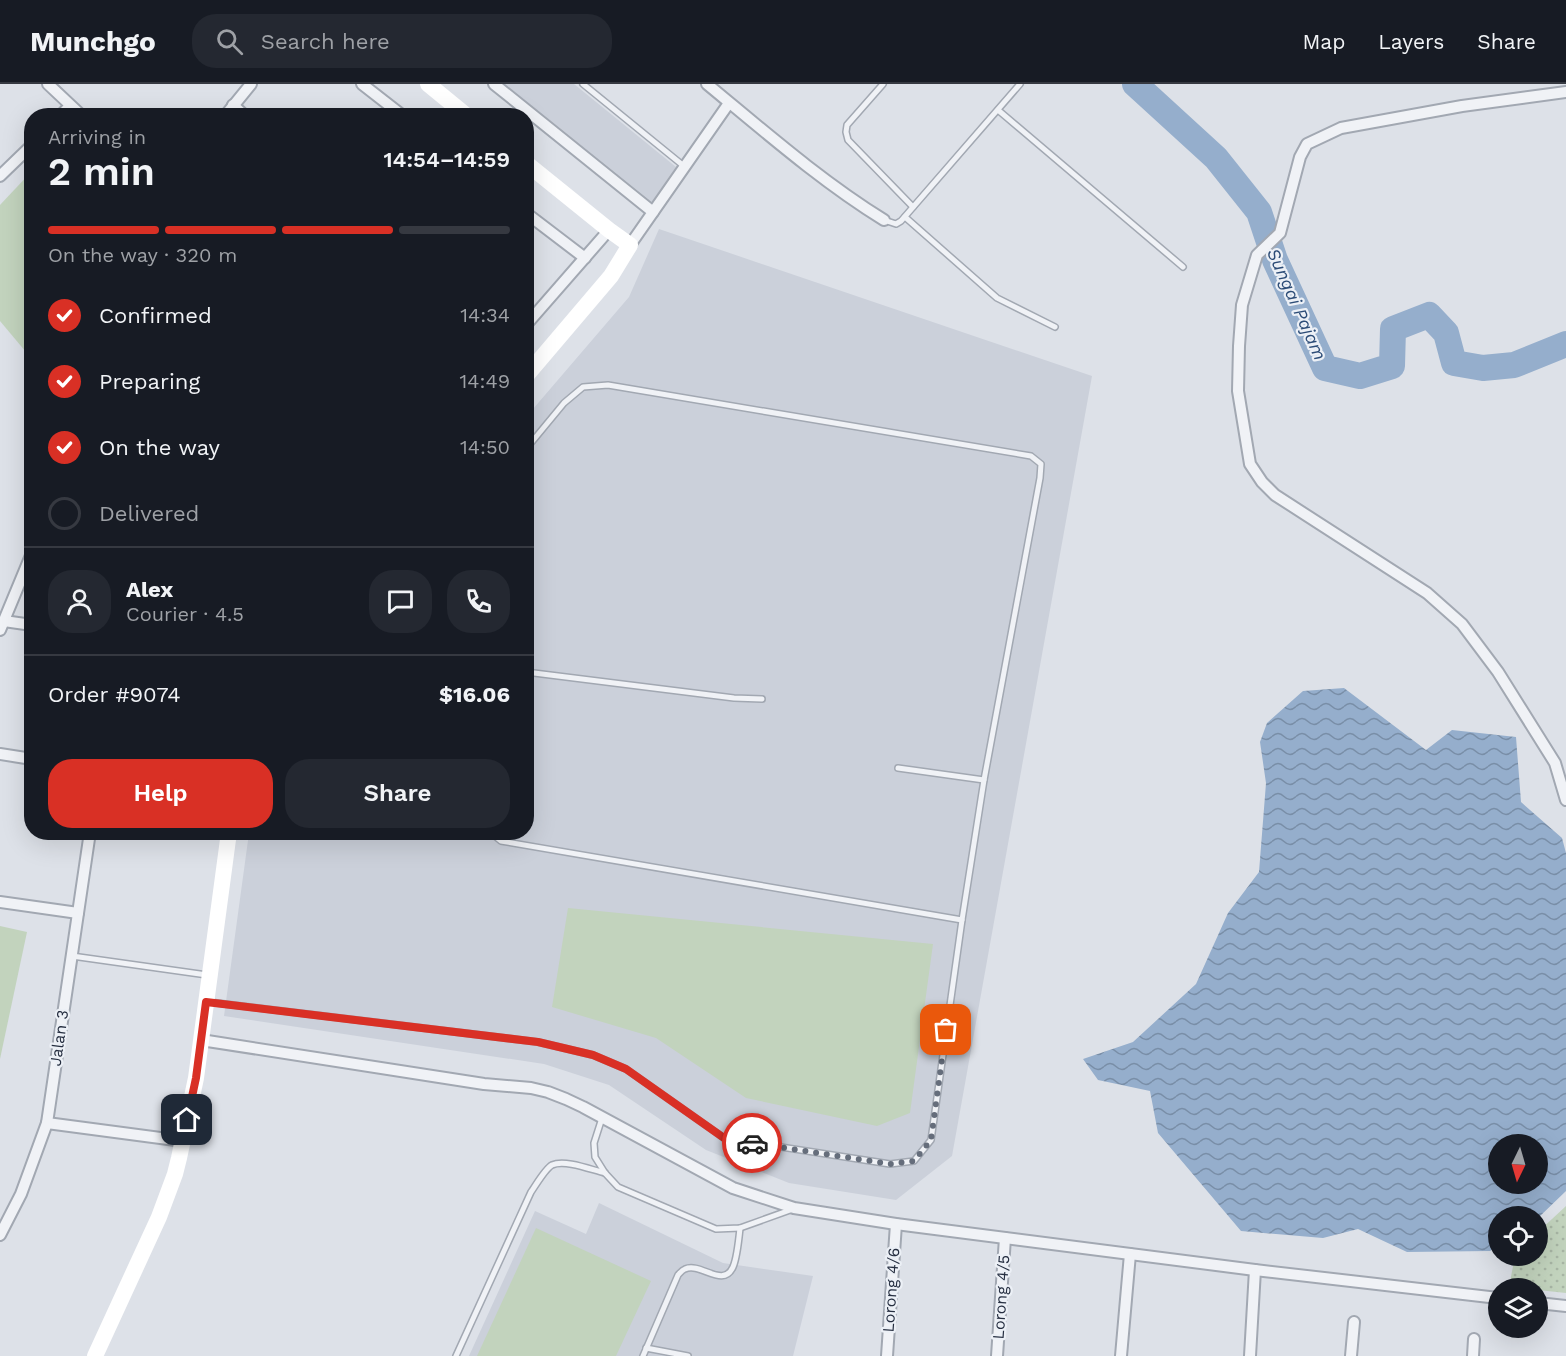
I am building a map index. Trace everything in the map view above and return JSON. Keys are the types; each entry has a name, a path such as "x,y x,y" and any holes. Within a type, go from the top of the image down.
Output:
{"street":[{"path":"48,84 72,108"},
{"path":"231,108 250,84"},
{"path":"362,84 393,108"},
{"path":"428,84 458,108"},
{"path":"494,84 524,108"},
{"path":"707,84 822,178 884,220"},
{"path":"1566,92 1462,106 1341,128 1307,144 1300,157 1280,232 1257,255 1242,305 1238,391 1250,464 1262,482 1275,495 1427,593 1462,624 1498,672 1555,763 1566,800"},
{"path":"534,366 610,276 729,103"},
{"path":"233,105 237,108"},
{"path":"534,116 653,212"},
{"path":"0,176 24,153"},
{"path":"534,169 630,245"},
{"path":"534,219 585,258"},
{"path":"534,316 609,230"},
{"path":"24,572 2,625 24,625"},
{"path":"0,754 24,758"},
{"name":"Jalan 3","path":"0,1235 21,1194 47,1123 89,840"},
{"path":"94,1356 159,1217 175,1174 201,1040 228,840"},
{"path":"0,902 78,914"},
{"path":"201,1040 548,1092 566,1099 733,1188 794,1208 1005,1238 1488,1297"},
{"path":"47,1123 183,1141"},
{"name":"Lorong 4/6","path":"887,1356 896,1224"},
{"name":"Lorong 4/5","path":"997,1356 1005,1238"},
{"path":"1121,1356 1130,1254"},
{"path":"1250,1356 1255,1270"},
{"path":"1548,1304 1566,1306"},
{"path":"1351,1356 1354,1322"},
{"path":"1473,1356 1474,1339"}],"lane":[{"path":"583,84 685,167"},
{"path":"883,84 847,125 846,132 848,140 913,207"},
{"path":"884,220 896,224 905,217 1020,84"},
{"path":"998,110 1183,267"},
{"path":"905,217 997,298 1055,327"},
{"path":"206,1002 526,1041 593,1055 626,1069 724,1138 890,1164 914,1161 931,1140 984,780 1041,464 1031,456 608,385 583,387 564,403 534,440"},
{"path":"534,673 762,699"},
{"path":"898,768 984,780"},
{"path":"499,840 962,920"},
{"path":"72,956 210,975"},
{"path":"602,1118 594,1143 595,1158 618,1187 716,1229 740,1228 794,1208"},
{"path":"456,1356 531,1192 542,1176 552,1165 572,1164 605,1173"},
{"path":"643,1356 678,1275 686,1269 697,1267 717,1276 726,1275 733,1268 740,1228"},
{"path":"646,1348 688,1356"}],"shaded area":[{"path":"505,84 574,84 676,167 652,202"},
{"path":"659,229 1092,376 952,1156 896,1200 789,1183 706,1150 609,1085 544,1064 224,1016 248,840 534,840 534,408 629,297"},
{"path":"599,1203 723,1263 813,1276 793,1356 469,1356 535,1211 586,1234"}],"green space":[{"path":"24,179 24,350 0,321 0,205"},
{"path":"568,908 933,944 910,1113 877,1126 746,1098 656,1038 552,1007"},
{"path":"0,926 27,932 0,1059"},
{"path":"1566,1206 1566,1293 1548,1291 1548,1278 1511,1278 1513,1266 1548,1266 1548,1223"},
{"path":"536,1228 651,1281 616,1356 477,1356"}],"water":[{"path":"1344,688 1426,750 1452,730 1516,737 1521,802 1562,838 1566,853 1566,1191 1548,1208 1548,1206 1488,1206 1488,1251 1407,1252 1358,1229 1323,1238 1241,1231 1158,1133 1150,1091 1098,1080 1083,1059 1133,1042 1196,984 1228,913 1259,872 1266,783 1260,742 1267,723 1303,691"}],"waterway":[{"name":"Sungai Pajam","path":"1135,84 1216,158 1259,212 1275,260 1325,368 1360,376 1392,366 1393,329 1429,315 1446,333 1454,363 1483,368 1514,365 1566,344"}],"way so far":[{"path":"752,1143 890,1164 914,1161 931,1140 946,1030"}],"route":[{"path":"187,1120 196,1078 206,1002 538,1042 593,1055 626,1069 724,1138 752,1143"}]}
